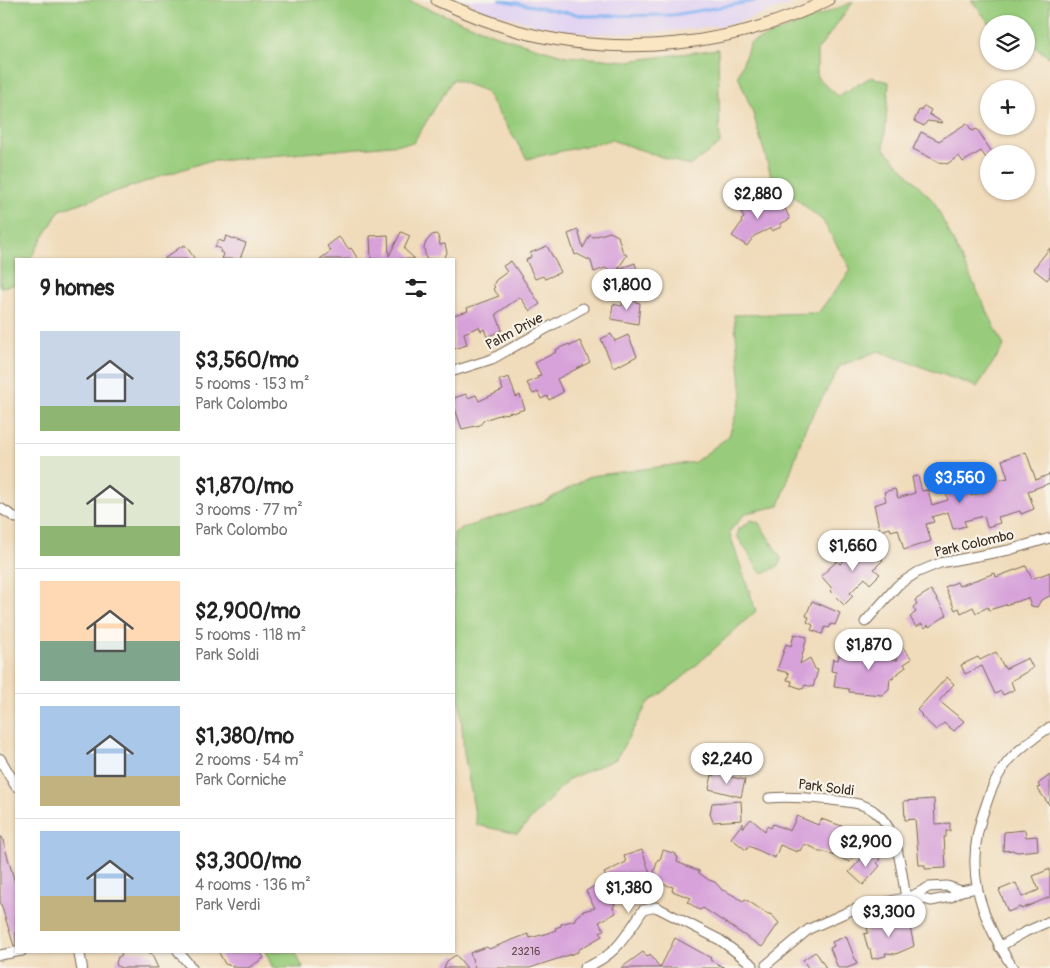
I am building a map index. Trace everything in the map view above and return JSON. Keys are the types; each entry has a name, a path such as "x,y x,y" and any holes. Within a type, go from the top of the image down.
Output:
{"main road":[{"path":"437,0 518,31 575,42 638,45 708,40 744,32 779,21 828,0"}],"street":[{"name":"Palm Drive","path":"455,370 492,359 584,308"},
{"path":"0,508 15,517"},
{"name":"Park Colombo","path":"865,622 898,585 918,572 940,564 1008,550 1050,538"},
{"path":"1013,968 999,947 984,914 977,888 974,853 980,821 990,793 1004,766 1032,739 1050,726"},
{"path":"0,758 15,784"},
{"name":"Park Soldi","path":"769,798 792,796 847,802 864,806 875,812 888,827 896,845 909,897"},
{"path":"935,886 937,900"},
{"path":"584,968 597,963 618,947 643,910 656,907 720,940 752,966 760,962 766,967 809,930 852,910 909,897 929,887 947,886 961,891"},
{"path":"909,897 931,901 951,897 961,891 977,888"},
{"path":"999,947 1050,921"},
{"path":"0,956 15,953"},
{"path":"79,953 82,968"},
{"path":"180,953 192,968"}],"shaded area":[{"path":"463,0 805,0 729,25 663,32 590,34 533,24 485,10"}],"green space":[{"path":"9,0 406,0 504,38 566,56 628,61 718,49 720,144 689,166 611,140 527,159 485,91 453,79 413,143 205,162 60,210 31,258 15,258 14,285 0,287 0,2"},
{"path":"971,0 1050,0 1050,58 1035,47 1035,15 983,15"},
{"path":"853,2 817,51 817,77 838,96 871,77 889,82 884,148 934,202 1004,346 977,387 878,351 840,366 805,429 779,506 746,513 729,532 756,611 681,679 648,703 616,759 569,779 517,834 477,825 464,753 460,702 455,700 455,532 462,528 542,503 591,476 695,462 729,436 742,395 734,315 818,313 851,270 823,221 772,179 753,113 738,76 750,43"},
{"path":"752,520 759,523 781,558 780,565 766,573 760,572 737,536 739,529"},
{"path":"266,953 296,953 303,968 273,968"}],"building":[{"path":"924,106 931,110 929,114 943,123 927,121 924,126 914,121 919,110 921,111"},
{"path":"967,123 972,131 977,129 987,145 980,145 980,152 963,162 959,156 947,164 941,163 913,149 921,132 939,141"},
{"path":"745,194 753,211 760,207 762,210 769,208 782,202 790,219 780,224 781,227 772,231 771,228 754,236 747,246 732,236 744,218 735,199"},
{"path":"578,230 583,248 590,235 593,237 610,232 618,236 623,253 627,255 618,269 635,263 638,273 619,279 618,276 605,268 594,272 591,261 577,254 575,255 568,234"},
{"path":"401,232 410,236 404,249 414,258 371,258 370,236 388,235 389,256"},
{"path":"436,234 438,236 440,245 445,244 447,253 444,258 426,258 424,248 432,235"},
{"path":"226,236 246,243 240,258 222,258 224,254 220,252 221,249 215,247 218,240 224,242"},
{"path":"339,237 349,249 351,248 357,258 321,258 331,251 327,246"},
{"path":"185,245 194,258 165,258"},
{"path":"547,246 561,272 545,279 543,276 535,279 526,260 531,257 530,253"},
{"path":"1050,248 1050,276 1047,280 1033,269"},
{"path":"511,261 540,304 530,311 520,297 496,314 502,330 487,337 484,329 481,331 479,327 464,333 467,345 455,349 455,315 468,311 467,308 499,296 493,289 495,287 493,285 496,280 507,272 503,266"},
{"path":"627,295 636,296 635,302 640,303 638,324 611,319 613,304 622,306 623,300 626,301"},
{"path":"611,334 615,341 628,335 637,356 613,367 601,339"},
{"path":"580,341 590,362 557,379 563,392 549,400 547,396 541,399 538,392 533,394 527,383 541,375 535,363 556,352 555,350"},
{"path":"509,377 516,397 520,395 525,409 513,413 505,413 484,420 480,425 462,429 455,409 455,398 466,394 468,398 476,395 479,401 503,390 499,380"},
{"path":"1026,452 1036,480 1050,474 1050,483 1028,491 1034,509 1021,514 1020,511 998,517 1000,523 987,527 984,516 964,521 966,526 953,529 948,512 932,517 934,522 926,524 931,541 904,550 898,529 891,531 890,528 880,531 874,505 886,501 884,492 895,489 898,498 915,493 912,477 918,476 922,491 928,490 932,505 948,500 946,492 969,487 971,496 991,490 989,482 1008,478 1002,460"},
{"path":"865,541 883,560 874,569 880,574 870,584 865,578 850,593 853,596 844,605 830,591 832,589 821,576 837,561 840,564"},
{"path":"1026,566 1032,579 1050,572 1050,596 1041,600 1037,607 1031,606 1028,598 989,610 988,607 976,613 973,607 961,613 959,608 955,610 945,587 957,582 959,586 995,573 996,577"},
{"path":"931,590 947,615 929,627 928,625 925,628 922,624 916,627 910,617 916,612 913,607 917,604 915,600"},
{"path":"812,601 840,613 835,625 831,624 829,628 825,627 822,634 811,630 813,625 807,622 809,617 806,616"},
{"path":"794,634 807,637 800,664 810,658 815,669 818,670 813,687 805,685 803,689 791,685 792,681 787,680 789,673 777,670 786,644 791,646"},
{"path":"894,636 912,659 904,664 906,667 894,676 893,679 890,678 889,689 882,695 849,692 849,689 834,687 836,672 831,671 833,659 838,660 839,655 848,657 849,652 861,653 861,658 898,660 886,643"},
{"path":"996,652 1005,669 1028,658 1033,668 1011,681 1014,690 1003,695 1001,691 995,694 982,666 965,674 961,665 978,657 980,660"},
{"path":"947,677 954,684 939,701 964,721 954,731 944,723 936,730 917,710"},
{"path":"714,773 745,780 741,797 709,789"},
{"path":"1050,775 1050,806 1037,788 1040,787 1038,784"},
{"path":"934,799 935,824 950,823 950,831 946,831 946,837 944,837 946,868 925,869 925,865 919,865 915,819 905,820 904,801"},
{"path":"741,801 742,820 713,822 710,814 712,803"},
{"path":"797,816 818,825 821,819 857,831 856,834 859,836 850,862 825,852 819,852 804,844 800,851 798,850 797,852 780,845 775,858 749,846 746,850 731,838 743,823 743,828 751,819 765,831 767,826 771,828 773,824 790,831"},
{"path":"1025,830 1026,837 1037,836 1038,850 1003,851 1004,832"},
{"path":"0,837 2,837 15,882 15,946 0,901"},
{"path":"642,850 652,879 663,850 676,854 678,857 677,862 699,871 709,880 715,882 723,891 743,901 745,899 772,915 779,923 762,947 703,908 700,910 696,908 688,902 691,898 672,891 673,887 636,876 640,883 630,886 632,891 612,899 616,913 599,922 604,930 600,932 602,936 578,950 578,952 530,968 475,968 470,953 487,947 489,949 528,934 530,938 545,934 556,930 555,928 561,926 561,924 575,920 583,911 595,908 586,891 607,879 604,873 626,862 624,856"},
{"path":"869,850 880,859 877,863 880,866 863,885 849,872"},
{"path":"1050,869 1050,897 1021,909 1020,907 1008,912 999,890 1016,883 1022,897 1039,890 1033,876"},
{"path":"903,918 905,923 909,922 914,946 896,954 885,953 886,956 872,959 864,934 868,933 867,926"},
{"path":"846,936 857,964 847,968 838,968 830,948 834,946 832,942"},
{"path":"675,938 725,968 660,968"},
{"path":"643,952 647,957 650,954 660,968 621,968"},
{"path":"815,952 826,968 808,968 803,960"},
{"path":"121,953 151,953 158,968 121,968 116,963 118,957 122,955"},
{"path":"219,953 261,953 264,958 248,968 238,968 225,964"},
{"path":"456,955 467,968 444,968 447,961"}],"waterway":[{"path":"500,0 586,16 673,15 762,0"}]}
